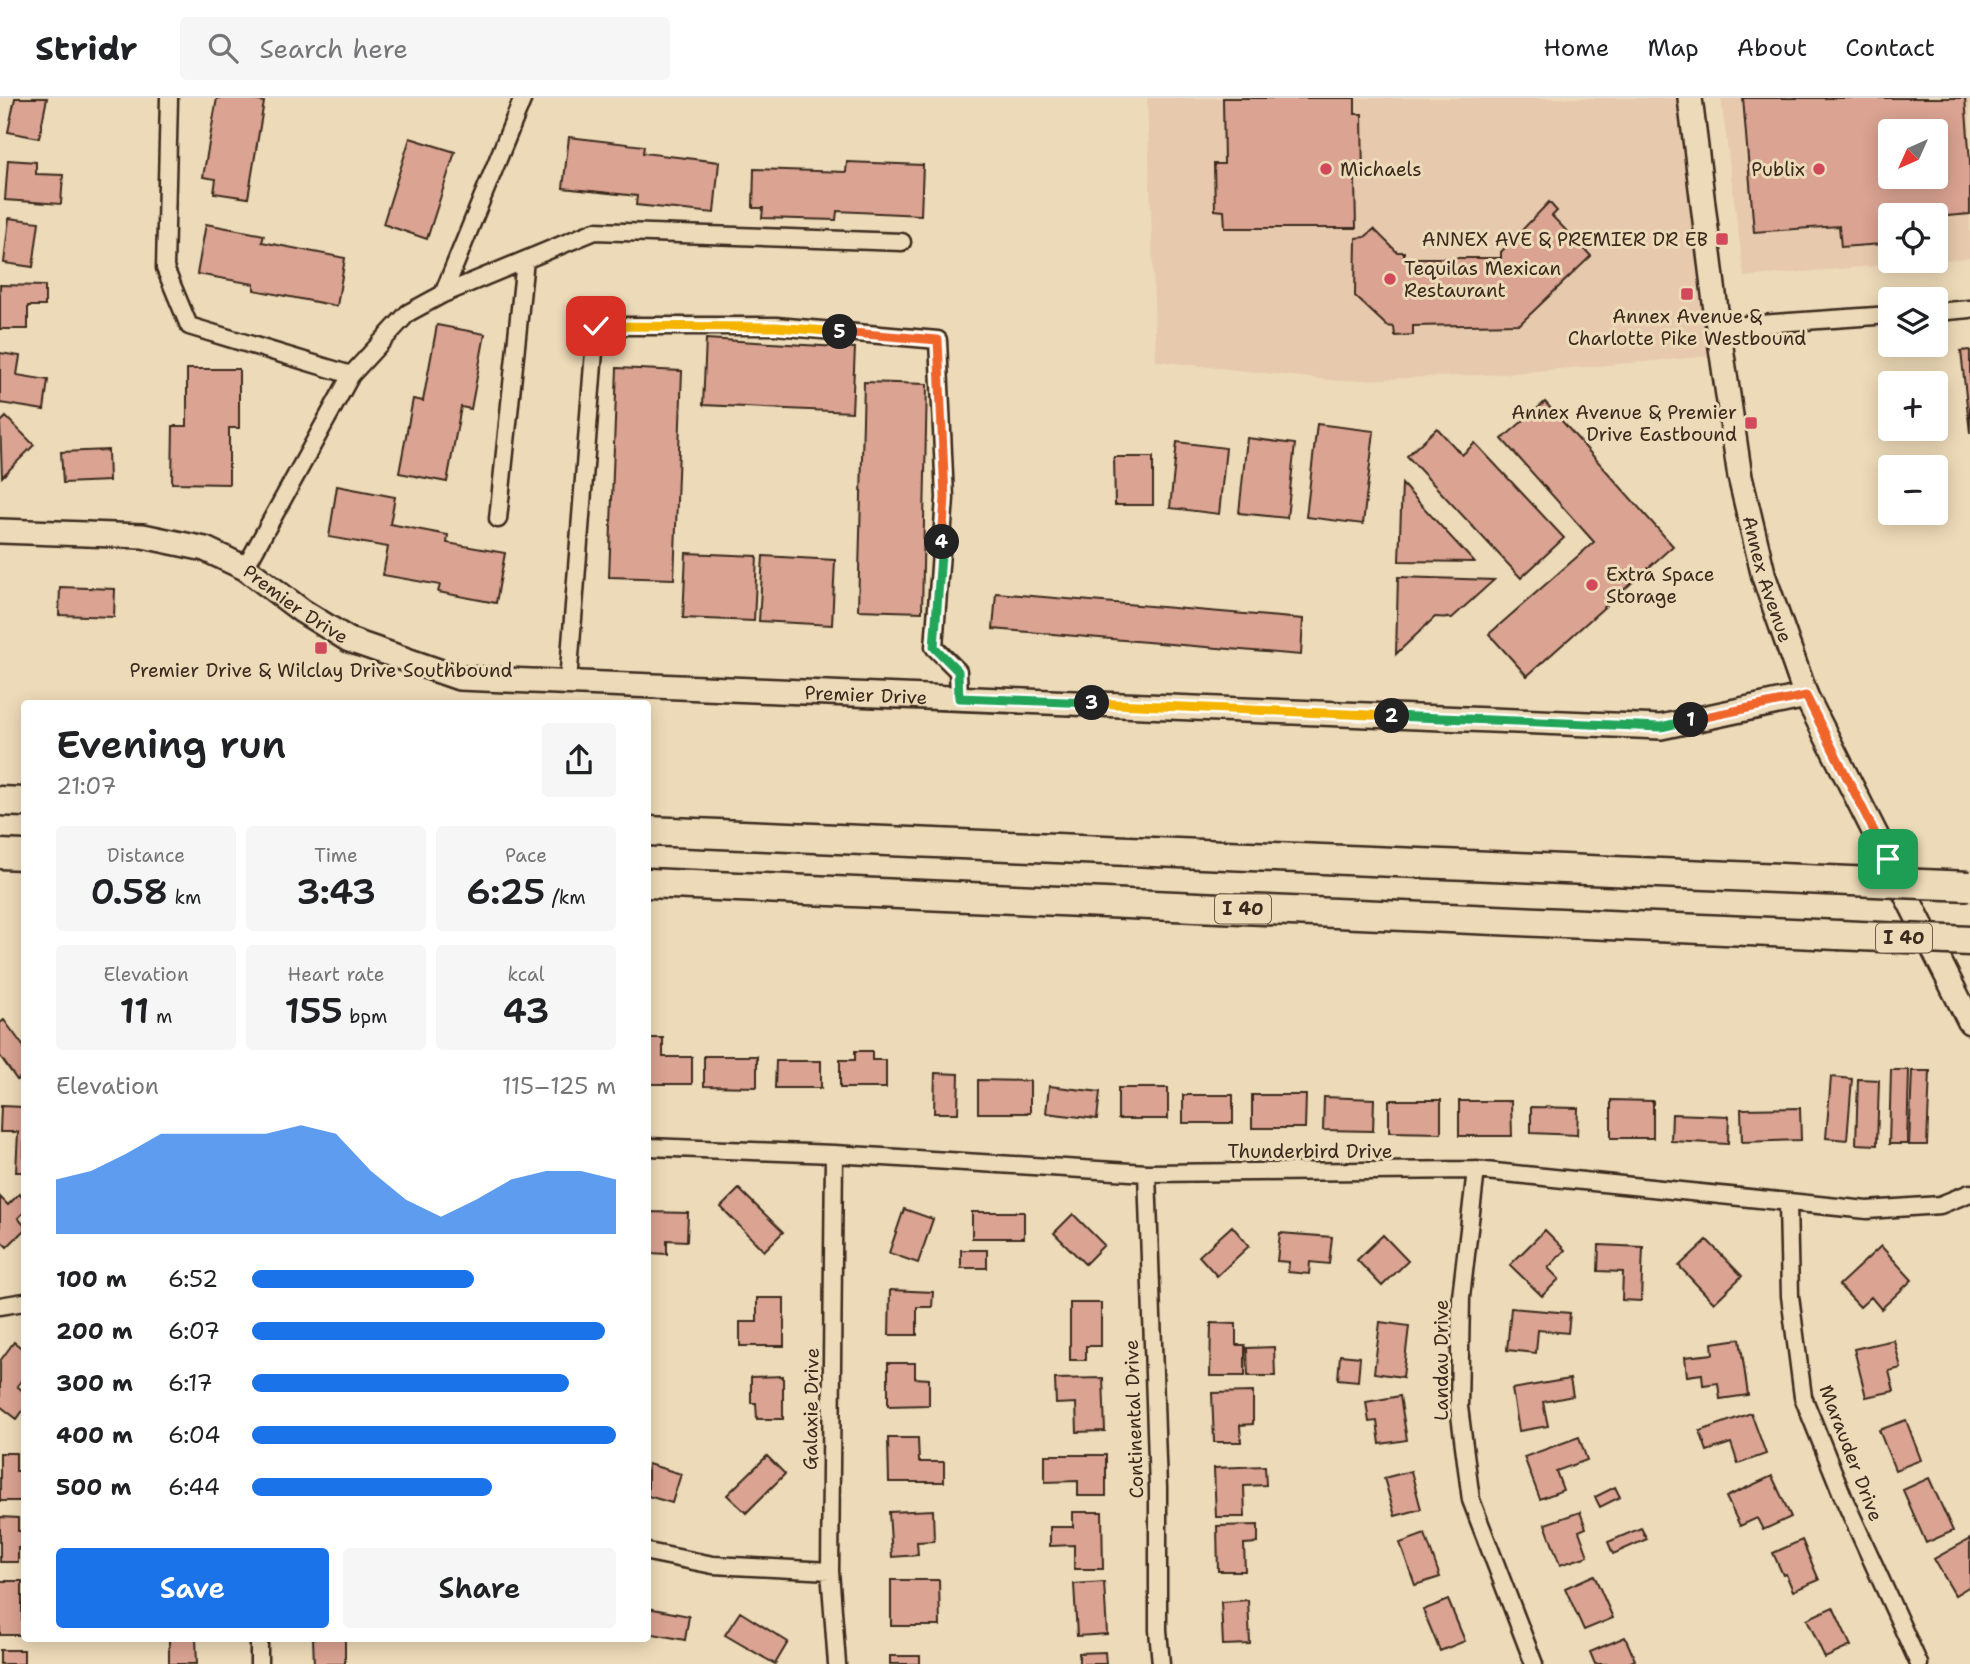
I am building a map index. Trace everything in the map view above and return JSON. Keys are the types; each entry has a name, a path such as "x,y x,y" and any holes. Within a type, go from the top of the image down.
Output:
{"highway":[{"path":"0,801 21,802"},
{"path":"651,831 1970,886"},
{"path":"0,854 21,855"},
{"name":"I 40","path":"651,883 1970,941"}],"street":[{"path":"169,98 165,268 190,326 351,375"},
{"path":"443,294 523,98"},
{"name":"Annex Avenue","path":"1690,98 1718,327 1740,477 1764,577 1806,696 1970,1022"},
{"path":"245,568 351,375 408,313 443,294 595,231 902,242"},
{"path":"498,519 525,260"},
{"path":"1948,311 1970,309"},
{"path":"1718,327 1878,316"},
{"path":"568,682 596,326 776,327 938,340 945,498 934,647 958,671 959,698"},
{"name":"Premier Drive","path":"0,531 143,537 205,550 245,568 302,611 349,640 459,678 1661,727 1806,696"},
{"name":"Thunderbird Drive","path":"651,1147 834,1154 1147,1173 1476,1170 1867,1210 1940,1205 1970,1193"},
{"name":"Galaxie Drive","path":"834,1154 830,1572 837,1664"},
{"name":"Landau Drive","path":"1476,1170 1461,1297 1459,1407 1471,1500 1534,1664"},
{"name":"Continental Drive","path":"1147,1173 1158,1474 1158,1630 1161,1664"},
{"name":"Marauder Drive","path":"1788,1203 1790,1296 1803,1397 1843,1499 1919,1664"},
{"path":"0,1306 21,1302"},
{"path":"651,1553 713,1565 830,1572"},
{"path":"259,1642 259,1664"}],"shaded area":[{"path":"1147,98 1682,98 1712,356 1502,374 1338,381 1156,361"},
{"name":"Publix","path":"1721,98 1970,98 1970,258 1948,260 1948,203 1878,203 1878,266 1744,277"}],"building":[{"path":"15,98 47,98 39,138 8,132"},
{"path":"217,98 255,98 254,100 264,102 248,198 214,193 216,179 203,177"},
{"path":"1223,98 1355,98 1355,114 1362,114 1363,179 1355,179 1356,228 1225,228 1224,211 1215,210 1214,164 1224,164"},
{"name":"Publix","path":"1743,98 1965,98 1970,162 1970,214 1948,216 1948,203 1878,203 1878,244 1841,247 1839,226 1754,232"},
{"path":"569,137 644,146 643,153 719,162 714,213 636,205 637,196 563,188"},
{"path":"410,138 455,152 427,239 383,224"},
{"path":"8,160 36,162 36,174 63,175 61,204 5,200"},
{"path":"847,162 923,165 921,215 837,211 836,220 762,218 763,208 753,208 754,169 846,172"},
{"path":"1549,202 1557,211 1552,216 1591,256 1520,324 1413,326 1413,335 1395,336 1394,327 1387,326 1355,296 1356,238 1365,237 1374,229 1397,252 1404,252 1404,258 1501,258 1501,252"},
{"path":"9,218 39,222 33,267 4,263"},
{"path":"206,224 264,235 262,242 345,258 337,306 254,290 254,284 197,274"},
{"path":"0,285 45,286 45,306 28,306 28,329 0,329"},
{"path":"437,325 485,334 471,409 461,407 447,482 399,473 413,399 423,401"},
{"path":"706,339 855,348 852,412 703,405"},
{"path":"1970,350 1970,433 1961,351"},
{"path":"0,353 20,356 17,375 48,380 44,410 0,403"},
{"path":"617,368 682,371 674,579 609,577"},
{"path":"187,369 239,369 239,428 229,428 229,484 172,483 173,426 187,426"},
{"path":"864,382 927,384 922,612 858,610"},
{"path":"1545,402 1673,546 1527,676 1489,634 1594,542 1502,439"},
{"path":"6,417 34,445 2,477 0,423"},
{"path":"1317,424 1374,431 1363,524 1306,517"},
{"path":"1437,428 1462,455 1475,443 1564,538 1521,578 1407,456"},
{"path":"1247,438 1295,444 1287,518 1239,513"},
{"path":"1177,442 1226,448 1219,514 1170,508"},
{"path":"108,450 109,481 63,483 61,452"},
{"path":"1114,457 1153,457 1153,505 1115,505"},
{"path":"1402,484 1474,562 1399,561"},
{"path":"337,486 395,497 390,524 448,535 447,543 505,553 496,603 438,592 440,585 383,575 388,547 329,537"},
{"path":"686,553 757,556 754,621 683,618"},
{"path":"763,556 835,560 832,625 759,621"},
{"path":"1398,577 1494,580 1452,618 1435,617 1396,654"},
{"path":"60,587 115,589 114,617 59,615"},
{"path":"996,593 1303,619 1301,655 993,629"},
{"path":"4,1020 21,1043 21,1077 17,1080 0,1056 0,1023"},
{"path":"651,1038 663,1038 663,1057 692,1057 692,1084 651,1084"},
{"path":"855,1051 872,1051 872,1060 886,1060 886,1088 840,1088 840,1060 855,1060"},
{"path":"704,1056 757,1056 757,1087 704,1086"},
{"path":"776,1061 821,1061 821,1088 775,1088"},
{"path":"1891,1070 1909,1070 1907,1144 1889,1144"},
{"path":"1912,1071 1930,1071 1927,1145 1909,1145"},
{"path":"935,1073 959,1074 958,1113 934,1113"},
{"path":"1831,1077 1852,1079 1847,1140 1826,1138"},
{"path":"1858,1079 1879,1080 1877,1145 1856,1144"},
{"path":"978,1080 1030,1081 1030,1113 978,1113"},
{"path":"1049,1086 1100,1092 1097,1119 1046,1113"},
{"path":"1118,1088 1168,1088 1168,1119 1118,1119"},
{"path":"1183,1095 1233,1095 1233,1123 1183,1123"},
{"path":"1252,1095 1306,1095 1305,1128 1252,1128"},
{"path":"1324,1097 1374,1099 1373,1131 1323,1130"},
{"path":"1389,1100 1441,1100 1441,1133 1389,1132"},
{"path":"1611,1100 1653,1101 1653,1138 1611,1138"},
{"path":"1459,1101 1511,1101 1512,1136 1459,1136"},
{"path":"1,1106 21,1107 21,1172 16,1172 18,1132 0,1132"},
{"path":"1531,1107 1578,1108 1577,1135 1531,1133"},
{"path":"1800,1108 1801,1140 1742,1142 1741,1109"},
{"path":"1672,1114 1729,1116 1728,1144 1671,1141"},
{"path":"739,1189 783,1232 764,1251 721,1207"},
{"path":"19,1194 21,1196 21,1215 18,1218 21,1222 21,1233 7,1247 0,1240 0,1197 8,1205"},
{"path":"904,1209 933,1219 918,1263 889,1253"},
{"path":"651,1212 688,1213 687,1241 667,1240 667,1254 651,1253"},
{"path":"972,1212 1024,1212 1024,1238 972,1238"},
{"path":"1073,1214 1104,1245 1085,1264 1054,1233"},
{"path":"1232,1226 1249,1246 1217,1276 1199,1256"},
{"path":"1545,1230 1565,1250 1548,1268 1559,1279 1542,1296 1510,1265"},
{"path":"1280,1233 1332,1237 1329,1264 1310,1262 1309,1274 1288,1272 1289,1262 1277,1261"},
{"path":"1383,1235 1408,1261 1382,1286 1357,1260"},
{"path":"1707,1240 1742,1276 1714,1303 1679,1266"},
{"path":"1599,1245 1643,1247 1641,1301 1622,1300 1623,1272 1598,1271"},
{"path":"1881,1246 1912,1280 1881,1309 1871,1297 1860,1307 1839,1285"},
{"path":"961,1250 987,1250 987,1268 961,1268"},
{"path":"890,1290 933,1292 932,1307 917,1307 917,1335 889,1335"},
{"path":"757,1298 784,1298 784,1346 740,1346 740,1322 757,1322"},
{"path":"1070,1303 1101,1303 1101,1346 1086,1346 1086,1360 1070,1360"},
{"path":"1511,1308 1570,1313 1568,1333 1538,1330 1536,1353 1507,1350"},
{"path":"1380,1322 1409,1326 1403,1377 1374,1373"},
{"path":"1211,1323 1236,1324 1236,1345 1245,1345 1245,1376 1210,1376"},
{"path":"1740,1339 1748,1395 1720,1399 1718,1383 1703,1385 1702,1374 1687,1376 1685,1357 1713,1354 1712,1343"},
{"path":"1894,1340 1901,1368 1889,1371 1894,1391 1866,1397 1854,1349"},
{"path":"14,1342 21,1348 21,1381 17,1386 21,1389 21,1413 17,1419 0,1406 0,1361"},
{"path":"1274,1347 1275,1376 1248,1376 1247,1348"},
{"path":"1340,1355 1360,1357 1358,1381 1338,1379"},
{"path":"888,1363 915,1363 915,1378 929,1379 929,1405 888,1406"},
{"path":"783,1376 783,1419 757,1419 756,1403 751,1403 751,1377"},
{"path":"1103,1378 1105,1431 1077,1432 1076,1403 1056,1404 1055,1379"},
{"path":"1570,1379 1573,1396 1543,1402 1548,1426 1519,1431 1512,1389"},
{"path":"1253,1392 1253,1424 1240,1425 1241,1442 1214,1442 1212,1393"},
{"path":"1400,1396 1407,1440 1380,1444 1377,1421 1369,1422 1366,1402"},
{"path":"1751,1413 1766,1454 1738,1464 1731,1443 1707,1451 1700,1431"},
{"path":"1906,1420 1921,1460 1895,1470 1879,1430"},
{"path":"1579,1437 1587,1460 1556,1471 1563,1490 1540,1499 1524,1457"},
{"path":"888,1438 918,1438 919,1462 944,1462 944,1482 889,1482"},
{"path":"0,1453 16,1453 16,1471 21,1471 21,1501 0,1501"},
{"path":"1045,1455 1106,1455 1106,1496 1078,1496 1078,1481 1045,1482"},
{"path":"767,1456 785,1474 746,1513 727,1495"},
{"path":"651,1465 681,1474 672,1503 651,1497"},
{"path":"1265,1466 1266,1485 1244,1486 1245,1517 1216,1517 1214,1468"},
{"path":"1411,1471 1421,1509 1395,1516 1384,1478"},
{"path":"1772,1476 1791,1517 1763,1530 1757,1518 1740,1526 1726,1497"},
{"path":"1929,1478 1953,1531 1926,1543 1903,1490"},
{"path":"1615,1487 1620,1497 1600,1507 1595,1497"},
{"path":"933,1510 934,1541 917,1542 918,1555 892,1557 889,1512"},
{"path":"1073,1512 1102,1512 1103,1569 1074,1569 1074,1545 1050,1546 1050,1527 1073,1527"},
{"path":"1580,1512 1586,1528 1579,1531 1588,1556 1560,1565 1545,1524"},
{"path":"0,1517 18,1518 21,1548 18,1548 18,1562 0,1562"},
{"path":"1258,1525 1258,1543 1244,1544 1245,1571 1218,1571 1217,1526"},
{"path":"1641,1528 1647,1539 1613,1554 1608,1542"},
{"path":"1425,1534 1440,1577 1415,1585 1400,1543"},
{"path":"1970,1539 1970,1586 1955,1595 1934,1559"},
{"path":"1802,1540 1819,1580 1793,1591 1773,1553"},
{"path":"1594,1575 1613,1618 1584,1630 1565,1588"},
{"path":"891,1580 939,1580 940,1626 891,1626"},
{"path":"0,1581 21,1581 21,1635 0,1635"},
{"path":"1104,1582 1107,1634 1077,1636 1074,1584"},
{"path":"1248,1600 1250,1644 1223,1645 1221,1602"},
{"path":"1448,1600 1465,1641 1440,1651 1423,1610"},
{"path":"1833,1607 1851,1646 1825,1658 1807,1619"},
{"path":"651,1609 689,1616 685,1640 651,1634"},
{"path":"740,1612 788,1642 775,1664 725,1635"},
{"path":"1625,1637 1635,1660 1627,1664 1595,1664 1590,1652"},
{"path":"169,1642 196,1642 197,1664 169,1664"},
{"path":"313,1642 345,1642 345,1664 314,1664"},
{"path":"0,1650 24,1650 24,1664 0,1664"},
{"path":"1105,1652 1106,1664 1079,1664 1079,1653"},
{"path":"890,1656 920,1656 920,1664 890,1664"}],"place":[{"name":"Michaels","path":"1326,169"},
{"name":"Publix","path":"1819,169"},
{"name":"ANNEX AVE & PREMIER DR EB","path":"1722,239"},
{"name":"Tequilas Mexican Restaurant","path":"1390,279"},
{"name":"Annex Avenue & Charlotte Pike Westbound","path":"1687,294"},
{"name":"Annex Avenue & Premier Drive Eastbound","path":"1751,423"},
{"name":"Extra Space Storage","path":"1592,585"},
{"name":"Premier Drive & Wilclay Drive Southbound","path":"321,648"}],"route":[{"path":"596,326 776,327 938,340 945,498 934,647 958,671 959,698 1661,727 1806,696 1888,859"}]}
